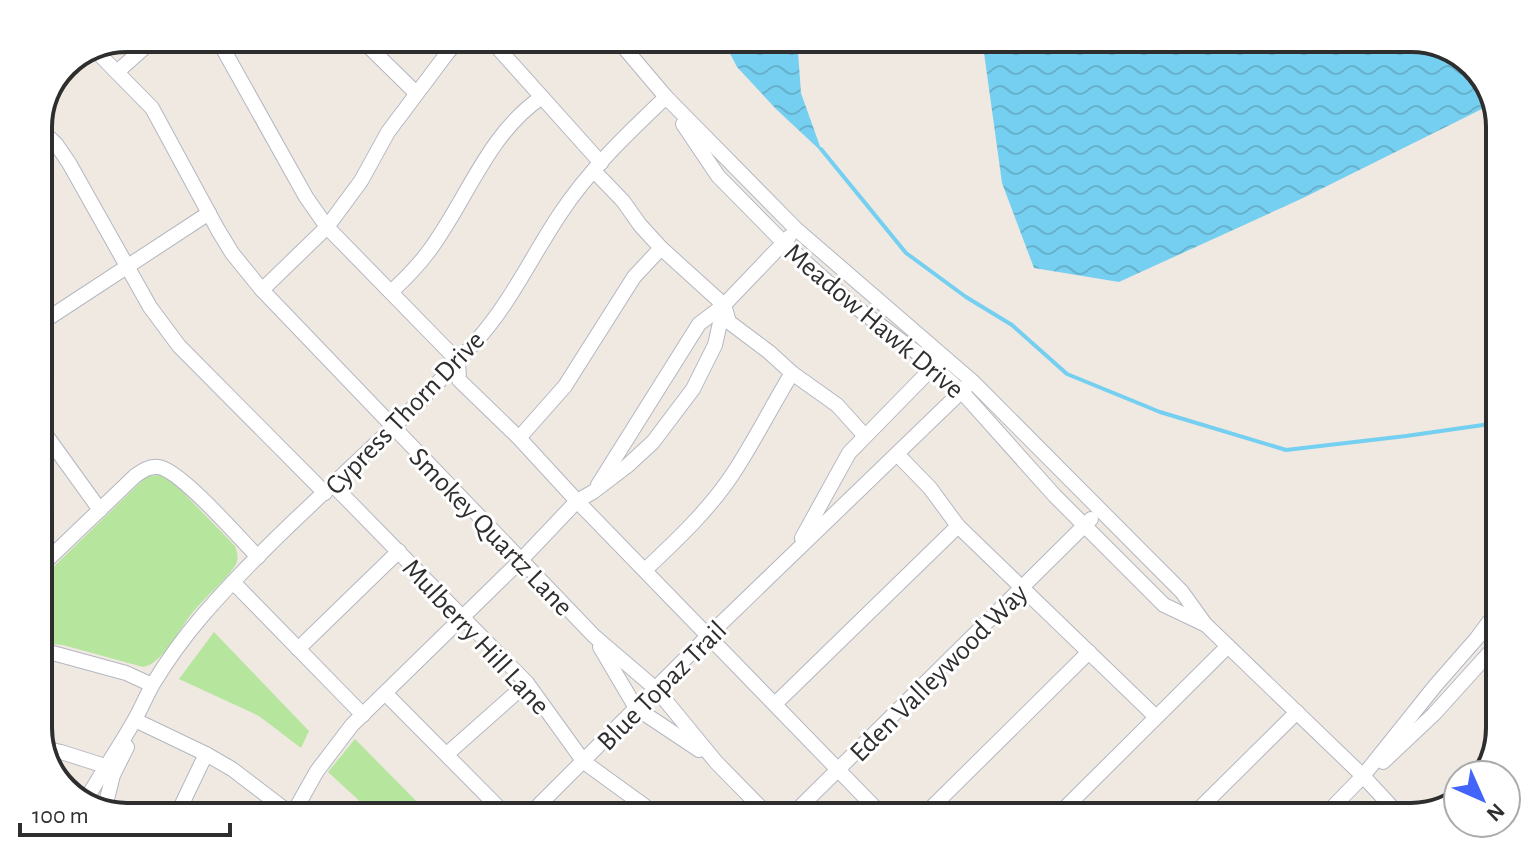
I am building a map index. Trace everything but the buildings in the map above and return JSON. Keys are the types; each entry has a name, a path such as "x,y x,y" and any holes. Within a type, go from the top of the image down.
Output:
{"street":[{"path":"117,72 139,52"},
{"path":"225,52 306,197 327,227 458,361 459,380 519,438 870,803"},
{"path":"374,52 416,93"},
{"path":"262,290 327,227 361,181 388,132 450,52"},
{"path":"502,52 542,97 640,225 724,305 729,322 837,405 865,436"},
{"name":"Meadow Hawk Drive","path":"628,52 666,97 796,229 1100,510 1182,592 1205,624 1388,803"},
{"name":"Smokey Quartz Lane","path":"102,57 152,108 232,253 262,290 594,636 656,689 716,762 756,803"},
{"path":"391,292 430,250 507,128 527,107 542,97"},
{"name":"Meadow Hawk Drive","path":"666,97 718,176 783,242 853,305 939,362"},
{"name":"Cypress Thorn Drive","path":"90,793 135,720 152,685 176,650 233,582 458,361 497,316 560,214 597,167 666,97"},
{"name":"Mulberry Hill Lane","path":"52,140 69,163 150,307 179,346 399,551 527,683 584,762 640,803"},
{"path":"52,316 209,213"},
{"path":"593,492 699,324 724,305 796,229"},
{"path":"519,438 565,386 634,277 661,248"},
{"path":"299,803 332,749 363,715 577,501 627,466 653,442 693,389 715,345 724,305"},
{"name":"Blue Topaz Trail","path":"794,553 849,453 939,362"},
{"path":"645,570 685,531 728,480 792,373"},
{"name":"Meadow Hawk Drive","path":"967,387 1055,496 1164,605 1205,624"},
{"name":"Blue Topaz Trail","path":"542,803 708,636 967,387"},
{"path":"52,452 100,510"},
{"path":"897,454 930,488 958,526 1156,717"},
{"path":"52,556 135,476 148,468 160,467 178,476 258,557"},
{"name":"Eden Valleywood Way","path":"804,803 1100,510"},
{"path":"775,704 958,526"},
{"path":"298,649 399,551"},
{"path":"233,582 363,715"},
{"path":"1337,803 1363,776 1486,626"},
{"path":"1481,633 1486,637"},
{"name":"Smokey Quartz Lane","path":"594,636 636,708 716,762"},
{"path":"1070,803 1228,646"},
{"path":"936,803 1089,652"},
{"path":"52,653 126,673 152,685"},
{"path":"1363,776 1386,760 1486,660"},
{"path":"447,754 527,683"},
{"path":"386,694 494,803"},
{"path":"1205,803 1297,712"},
{"path":"135,720 232,769 276,803"},
{"name":"Cypress Thorn Drive","path":"107,800 113,775 135,720"},
{"path":"56,751 105,766"},
{"path":"183,803 206,754"}],"green space":[{"path":"147,476 169,478 235,546 236,564 193,612 164,652 150,664 143,667 52,644 52,568"},
{"path":"214,632 309,731 301,748 259,716 179,679"},
{"path":"355,739 418,803 362,803 328,772"}],"water":[{"path":"729,52 798,52 801,93 822,152 776,109 737,67"},
{"path":"984,52 1426,53 1460,71 1473,85 1484,108 1303,198 1119,282 1034,268 1002,183"}],"waterway":[{"path":"821,149 906,253 966,297 1012,325 1067,374 1160,412 1286,450 1486,424"}]}
